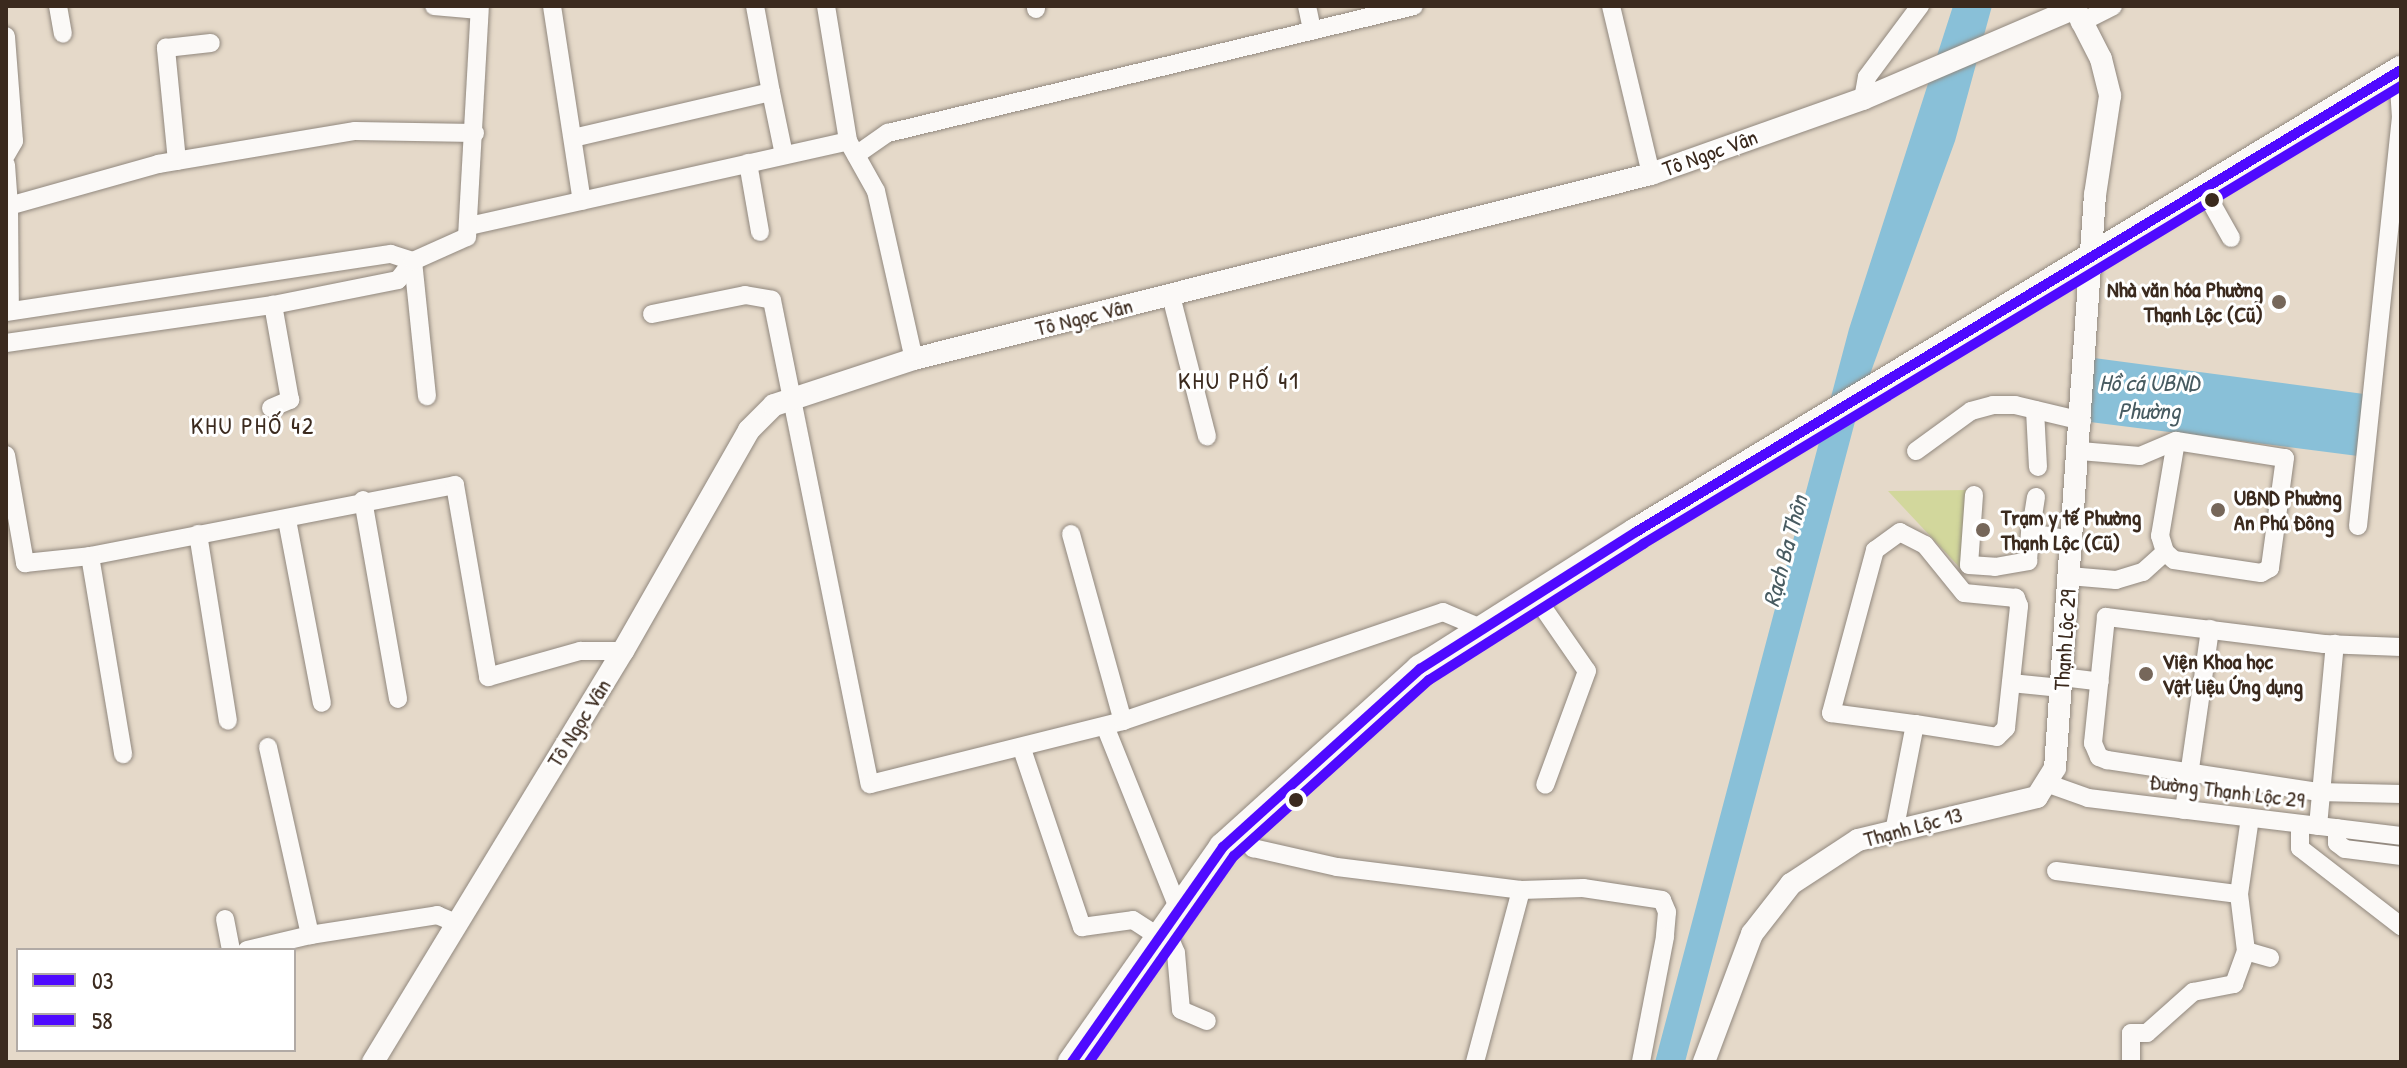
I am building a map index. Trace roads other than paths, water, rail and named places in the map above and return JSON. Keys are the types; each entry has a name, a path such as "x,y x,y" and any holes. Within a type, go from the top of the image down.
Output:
{"main road":[{"path":"1072,1062 1167,924 1239,829 1420,669 1943,347 2400,71"}],"street":[{"path":"58,6 63,34"},
{"path":"6,343 273,305 398,280 413,261 467,237 480,8 434,6"},
{"path":"552,6 582,201"},
{"path":"755,6 784,155"},
{"path":"826,6 852,148 876,191 914,359"},
{"path":"1307,6 1312,30"},
{"path":"469,226 784,155 852,148 888,133 1414,6"},
{"path":"1611,6 1651,174"},
{"path":"1863,99 1867,77 1920,6"},
{"name":"Tô Ngọc Vân","path":"373,1062 623,651 749,430 774,405 914,359 1651,174 1863,99 1994,42 2045,12 2076,12 2113,6"},
{"name":"Thạnh Lộc 29","path":"2049,784 2055,768 2092,257 2110,96 2101,59 2076,12"},
{"path":"6,36 14,141 6,155"},
{"path":"177,161 166,48 211,43"},
{"path":"2358,526 2401,118 2400,71"},
{"path":"573,138 771,92"},
{"path":"9,206 177,161 355,131 475,133"},
{"path":"748,163 760,232"},
{"path":"6,165 9,206 8,312 391,254 413,261"},
{"path":"2204,190 2231,238"},
{"path":"413,261 427,396"},
{"path":"652,314 745,295 772,300 789,400 870,784 1022,749 1114,723 1443,612 1483,629"},
{"path":"1171,296 1207,436"},
{"path":"271,408 290,400 273,305"},
{"path":"1916,451 1971,411 2015,405 2082,421"},
{"path":"2035,410 2038,467"},
{"path":"2080,451 2140,456 2176,441 2285,458 2270,568 2261,573 2174,560 2165,552 2160,536 2176,441"},
{"path":"6,455 25,563 90,556 287,520 363,500 455,485 488,677 580,651 623,651"},
{"path":"1974,495 1969,565 1995,567 2028,561 2036,497"},
{"path":"363,500 398,699"},
{"path":"287,520 322,703"},
{"path":"1900,532 1925,545 1964,593 2016,598 2006,728 1997,737 1915,724 1831,713 1875,550 1900,532"},
{"path":"2030,533 2072,540"},
{"path":"198,534 228,721"},
{"path":"1071,534 1114,723 1176,953 1181,1010 1207,1021"},
{"path":"2069,576 2116,580 2143,572 2165,552"},
{"path":"90,556 123,754"},
{"path":"1535,596 1587,671 1545,785"},
{"path":"2401,647 2335,644 2106,617 2093,743 2099,757 2318,792 2401,794"},
{"path":"2184,810 2193,772 2210,629"},
{"path":"2335,644 2318,792 2318,826 2300,848 2401,926"},
{"path":"2011,683 2100,682"},
{"path":"1895,827 1915,724"},
{"path":"268,747 310,935"},
{"path":"1022,749 1082,927 1133,920 1167,924"},
{"name":"Đường Thạnh Lộc 29","path":"2049,784 2088,798 2401,836"},
{"name":"Thạnh Lộc 13","path":"1704,1062 1734,971 1765,915 1791,884 1825,857 1895,827 2037,797 2049,784"},
{"path":"2131,1062 2131,1033 2147,1033 2193,992 2234,984 2246,951 2239,894 2250,818"},
{"path":"2318,826 2345,849 2401,856"},
{"path":"1239,829 1253,848 1323,864 1521,890 1583,888 1662,900 1667,912 1665,937 1641,1062"},
{"path":"2056,871 2239,894"},
{"path":"1475,1062 1521,890"},
{"path":"255,948 310,935 437,915 456,923"},
{"path":"225,919 231,948"},
{"path":"2246,951 2270,958"}],"water":[{"path":"1953,6 1992,6 1955,141 1861,399 1685,1062 1655,1062 1849,329"},
{"name":"Hồ cá UBND Phường","path":"2094,358 2364,394 2358,456 2090,422"}],"place":[{"name":"Nhà văn hóa Phường Thạnh Lộc (Cũ)","path":"2279,302"},
{"name":"UBND Phường An Phú Đông","path":"2218,510"},
{"name":"Trạm y tế Phường Thạnh Lộc (Cũ)","path":"1983,530"},
{"name":"Viện Khoa học Vật liệu Ứng dụng","path":"2146,674"}],"district":[{"name":"KHU PHỐ 41","path":"1239,381"},
{"name":"KHU PHỐ 42","path":"253,426"}],"water label":[{"name":"Rạch Ba Thôn","path":"1785,551"}]}
